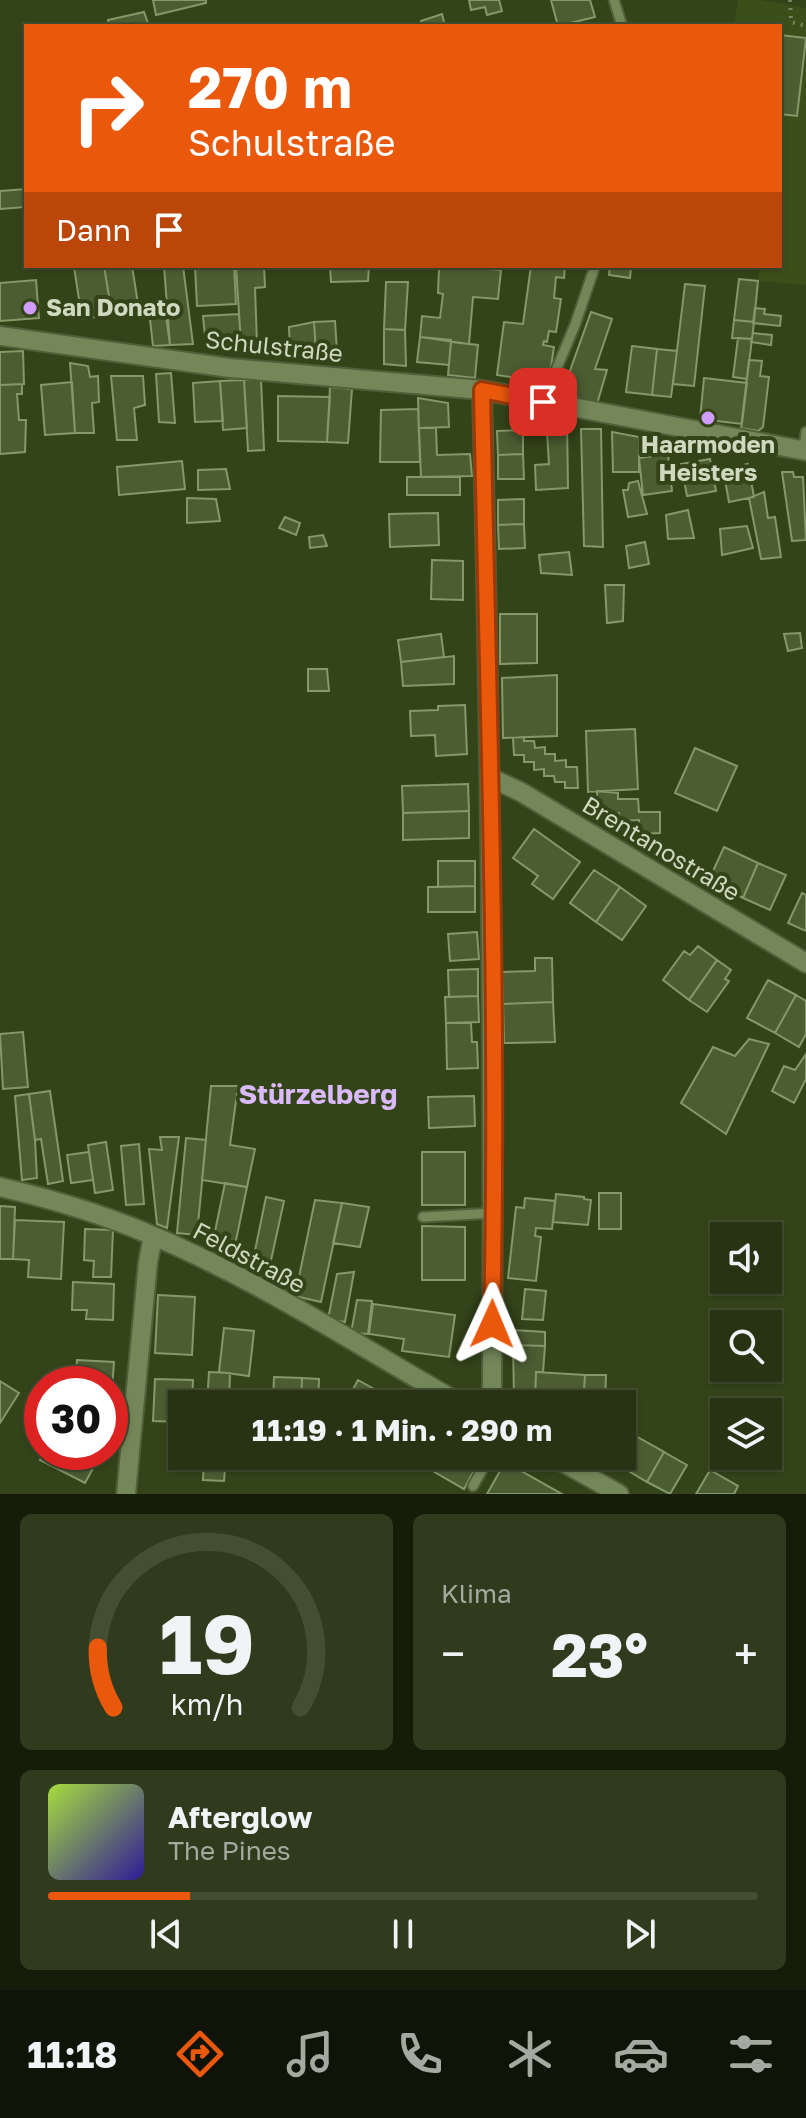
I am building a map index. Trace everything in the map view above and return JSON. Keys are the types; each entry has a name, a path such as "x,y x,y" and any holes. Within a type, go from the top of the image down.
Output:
{"street":[{"name":"Schulstraße","path":"0,336 230,368 482,390 805,445"},
{"path":"482,390 491,778 494,1213 491,1390"},
{"name":"Brentanostraße","path":"491,778 521,792 806,963"},
{"name":"Feldstraße","path":"0,1187 55,1200 153,1236 220,1267 436,1390"},
{"path":"126,1494 153,1236"},
{"path":"577,1470 619,1494"}],"lane":[{"path":"614,0 621,24"},
{"path":"543,402 594,268"},
{"path":"423,1217 494,1213"},
{"path":"473,1486 482,1470"}],"path":[{"path":"790,0 791,22 806,26"}],"shaded area":[{"path":"738,0 761,0 806,8 806,285 758,281 760,268 782,268 782,24 734,24"}],"building":[{"path":"153,0 206,0 206,3 156,15"},
{"path":"469,0 499,0 502,11 487,15 485,7 471,10"},
{"path":"551,0 590,0 595,17 557,24"},
{"path":"144,12 148,24 109,24 108,20"},
{"path":"442,14 444,24 422,24 421,21"},
{"path":"782,35 806,38 797,116 782,114"},
{"path":"24,189 24,207 0,209 0,191"},
{"path":"74,268 104,268 112,315 82,319"},
{"path":"104,268 132,268 139,310 112,315"},
{"path":"164,268 183,268 193,344 170,345"},
{"path":"195,268 234,268 236,304 197,306"},
{"path":"236,268 264,268 265,287 255,288 257,343 241,344"},
{"path":"330,268 369,268 368,281 331,282"},
{"path":"439,268 501,270 498,299 473,297 469,344 420,337 422,316 440,318 443,294 438,293"},
{"path":"531,268 565,268 564,278 556,277 554,298 561,299 556,332 549,331 547,342 544,341 543,345 554,347 547,375 539,378 524,376 524,379 497,375 504,322 523,324"},
{"path":"610,268 631,268 630,278 609,275"},
{"path":"739,279 758,281 754,322 734,320"},
{"path":"36,280 39,318 0,321 0,283"},
{"path":"386,282 408,282 405,330 384,329"},
{"path":"685,284 705,286 694,386 673,384"},
{"path":"165,308 170,345 153,346 149,310"},
{"path":"755,308 765,309 764,314 781,316 780,326 753,323"},
{"path":"591,312 612,319 595,369 607,370 597,404 562,393"},
{"path":"239,314 241,344 206,346 203,316"},
{"path":"734,320 754,322 752,339 732,338"},
{"path":"335,321 337,351 316,352 314,322"},
{"path":"314,322 316,352 290,354 289,327"},
{"path":"384,329 405,330 406,366 384,364"},
{"path":"753,333 772,335 771,345 751,342"},
{"path":"420,337 451,340 449,365 417,362"},
{"path":"738,338 752,339 747,379 733,377"},
{"path":"451,342 478,345 475,378 448,375"},
{"path":"632,346 657,349 652,395 626,392"},
{"path":"657,349 677,351 671,397 652,395"},
{"path":"23,351 24,384 0,385 0,352"},
{"path":"749,360 762,361 760,376 769,377 763,427 758,431 741,428"},
{"path":"70,363 88,366 90,377 98,376 99,402 92,403 94,433 75,433"},
{"path":"171,373 175,423 159,422 156,374"},
{"path":"111,376 143,376 145,405 134,408 137,440 117,440"},
{"path":"704,378 747,383 742,424 700,419"},
{"path":"261,379 264,450 248,451 244,380"},
{"path":"244,380 247,428 223,430 220,381"},
{"path":"220,381 223,421 195,422 193,383"},
{"path":"72,382 75,433 45,435 41,385"},
{"path":"22,384 22,394 17,394 19,420 26,420 25,452 0,454 0,385"},
{"path":"330,387 352,389 348,443 327,442"},
{"path":"278,396 330,397 327,442 278,441"},
{"path":"418,398 448,403 449,427 419,428"},
{"path":"418,409 420,462 380,462 381,410"},
{"path":"546,416 567,419 568,488 536,490 535,465 549,464"},
{"path":"419,428 436,428 437,455 470,454 472,476 421,477"},
{"path":"581,429 601,429 603,547 584,546"},
{"path":"523,430 523,454 498,455 497,431"},
{"path":"612,432 639,437 639,472 613,472"},
{"path":"523,454 524,479 498,479 498,455"},
{"path":"668,454 672,491 643,495 639,458"},
{"path":"710,459 716,491 687,496 681,464"},
{"path":"182,461 185,489 119,495 117,467"},
{"path":"748,464 754,497 729,502 723,469"},
{"path":"226,469 230,489 198,490 198,470"},
{"path":"782,472 793,472 794,477 803,477 806,540 792,541"},
{"path":"407,477 460,477 460,495 407,495"},
{"path":"638,481 647,514 628,517 623,490 628,490 629,483"},
{"path":"764,492 768,518 775,517 781,557 761,559 749,498"},
{"path":"187,498 216,499 220,521 187,523"},
{"path":"524,499 524,524 498,525 498,500"},
{"path":"688,510 694,538 668,539 666,515"},
{"path":"438,513 439,545 390,547 389,514"},
{"path":"285,517 300,523 296,535 279,528"},
{"path":"524,524 525,548 499,549 498,525"},
{"path":"747,526 753,548 722,555 720,529"},
{"path":"323,535 327,546 310,548 309,537"},
{"path":"645,542 649,564 629,568 626,546"},
{"path":"569,552 572,575 541,573 539,555"},
{"path":"432,560 463,561 463,600 431,599"},
{"path":"605,585 624,585 623,621 607,623"},
{"path":"500,614 537,614 537,663 500,664"},
{"path":"800,633 802,648 788,651 784,634"},
{"path":"441,634 444,657 401,662 398,640"},
{"path":"454,656 454,684 403,686 401,662"},
{"path":"308,669 327,669 329,691 308,691"},
{"path":"557,675 557,736 503,738 502,678"},
{"path":"465,705 467,754 436,756 435,735 411,736 410,711"},
{"path":"635,729 638,789 588,792 586,731"},
{"path":"524,737 524,741 534,741 535,748 545,747 545,754 555,754 555,761 566,760 566,767 577,767 578,788 565,788 565,782 555,782 554,776 544,776 544,769 534,770 534,762 524,762 524,755 514,755 513,738"},
{"path":"695,748 737,766 717,811 675,793"},
{"path":"468,784 469,811 403,813 402,786"},
{"path":"597,791 618,793 618,799 638,799 639,812 660,812 660,833 639,834 639,820 619,821 619,813 609,813 609,808 597,808"},
{"path":"469,811 469,838 403,840 403,813"},
{"path":"534,829 580,862 553,899 532,884 538,876 513,858"},
{"path":"724,847 758,863 743,898 708,882"},
{"path":"438,861 475,861 475,886 438,887"},
{"path":"758,863 786,875 770,910 743,898"},
{"path":"594,870 620,887 596,922 570,903"},
{"path":"475,886 475,912 428,912 428,887"},
{"path":"620,887 646,906 622,940 596,922"},
{"path":"802,893 806,895 806,931 788,923"},
{"path":"477,932 479,959 450,961 448,934"},
{"path":"698,946 717,960 689,1000 663,980 684,951 690,955"},
{"path":"535,958 552,958 553,1002 503,1004 502,972 535,971"},
{"path":"717,960 731,970 725,979 729,981 707,1012 689,1000"},
{"path":"478,969 478,996 449,997 448,970"},
{"path":"768,980 796,995 775,1033 747,1018"},
{"path":"796,995 806,1001 806,1034 799,1047 775,1033"},
{"path":"478,996 479,1022 446,1023 445,997"},
{"path":"553,1002 555,1042 504,1043 503,1004"},
{"path":"446,1023 471,1023 472,1042 477,1042 478,1068 447,1069"},
{"path":"23,1032 28,1087 3,1089 0,1034"},
{"path":"749,1039 769,1044 726,1134 681,1103 713,1047 735,1056"},
{"path":"806,1054 806,1079 794,1103 772,1091 784,1066 795,1070"},
{"path":"211,1086 238,1086 230,1145 255,1149 247,1187 202,1180"},
{"path":"50,1091 63,1181 48,1184 41,1139 35,1140 29,1094"},
{"path":"29,1094 37,1178 22,1180 15,1096"},
{"path":"474,1096 475,1126 429,1128 428,1097"},
{"path":"160,1137 179,1137 167,1228 157,1224 149,1149 162,1150"},
{"path":"186,1138 206,1140 197,1235 177,1233"},
{"path":"106,1142 113,1190 95,1193 88,1145"},
{"path":"139,1144 144,1204 126,1205 121,1146"},
{"path":"89,1152 93,1180 71,1183 67,1155"},
{"path":"422,1152 465,1152 465,1205 422,1205"},
{"path":"225,1183 247,1187 234,1250 212,1246"},
{"path":"599,1193 621,1193 621,1229 599,1229"},
{"path":"556,1194 591,1200 588,1225 553,1222"},
{"path":"266,1197 284,1201 268,1274 251,1270"},
{"path":"525,1198 555,1201 552,1229 536,1228 535,1236 541,1237 536,1281 508,1278 516,1207 524,1208"},
{"path":"315,1200 342,1203 321,1302 295,1296"},
{"path":"342,1203 369,1207 360,1247 333,1243"},
{"path":"0,1206 15,1207 13,1259 0,1259"},
{"path":"15,1220 64,1222 61,1279 28,1277 29,1260 13,1259"},
{"path":"422,1226 465,1227 465,1280 422,1280"},
{"path":"85,1229 113,1230 111,1277 93,1277 94,1261 84,1260"},
{"path":"354,1272 345,1322 328,1319 337,1274"},
{"path":"73,1282 114,1284 113,1320 86,1319 87,1310 72,1310"},
{"path":"525,1289 546,1291 543,1320 522,1319"},
{"path":"158,1295 195,1297 192,1355 155,1353"},
{"path":"357,1300 372,1301 368,1334 351,1333"},
{"path":"373,1304 455,1315 449,1357 402,1351 404,1339 369,1334"},
{"path":"224,1328 254,1331 249,1376 219,1372"},
{"path":"514,1330 545,1332 545,1346 513,1345"},
{"path":"513,1345 545,1346 543,1372 536,1372 535,1390 514,1390"},
{"path":"77,1360 114,1362 114,1366 76,1366"},
{"path":"209,1372 230,1373 229,1390 208,1390"},
{"path":"536,1372 585,1375 584,1390 535,1390"},
{"path":"585,1375 606,1375 605,1390 584,1390"},
{"path":"274,1377 302,1378 302,1390 274,1390"},
{"path":"302,1378 319,1379 319,1390 302,1390"},
{"path":"155,1379 193,1380 193,1390 168,1390 168,1422 153,1421"},
{"path":"358,1380 376,1390 353,1390"},
{"path":"0,1381 19,1393 0,1423"},
{"path":"636,1436 664,1452 647,1482 627,1470 636,1470"},
{"path":"664,1452 687,1465 670,1494 647,1482"},
{"path":"60,1470 92,1470 85,1483"},
{"path":"203,1470 225,1470 224,1481 203,1480"},
{"path":"431,1470 474,1470 464,1489"},
{"path":"500,1470 519,1470 562,1494 487,1494"},
{"path":"710,1470 738,1486 734,1494 696,1494"}],"place":[{"name":"San Donato","path":"30,308"},
{"name":"Haarmoden Heisters","path":"708,418"}],"district":[{"name":"Stürzelberg","path":"318,1094"}],"route":[{"path":"492,1324 491,778 482,390 543,402"}]}
